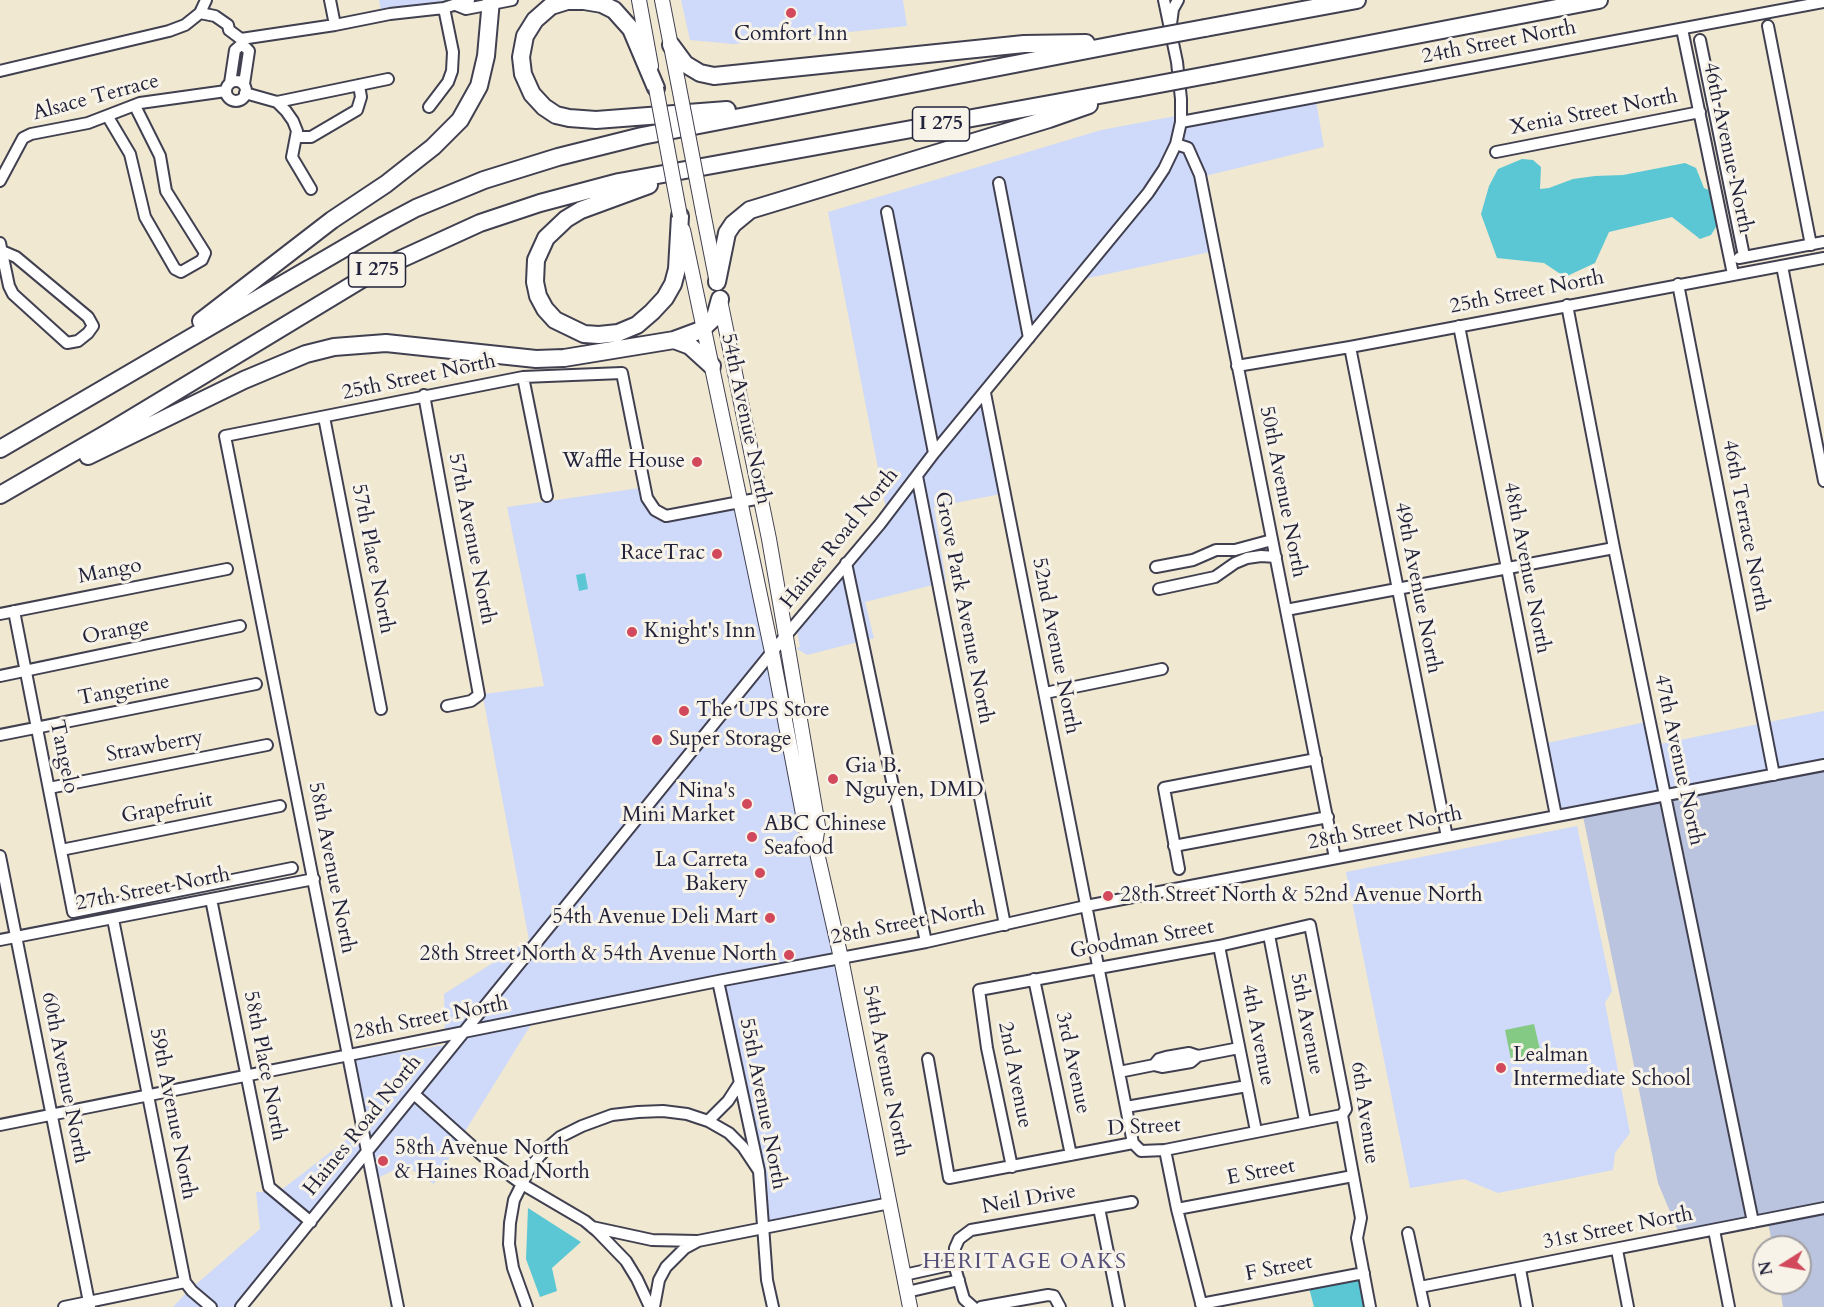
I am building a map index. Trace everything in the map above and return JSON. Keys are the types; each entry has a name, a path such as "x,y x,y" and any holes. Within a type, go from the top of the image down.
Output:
{"highway":[{"name":"I 275","path":"0,449 384,225 416,208 484,180 612,142 1357,0"},
{"name":"I 275","path":"0,495 377,270 480,223 540,203 619,182 1138,88 1599,0"},
{"path":"656,88 631,29 614,10 602,4 567,1 550,6 535,20 525,36 521,57 523,74 532,94 544,107 556,115 569,118 596,120 640,118 832,100"},
{"path":"130,373 186,333 332,220 386,184 447,134 460,120 479,86 486,56 487,28 482,3"},
{"path":"671,45 685,64 700,74 714,76 1024,44 1129,42"},
{"path":"47,469 79,460 176,411 280,364 334,347 386,343 536,359 564,358 674,340 704,328 715,317 727,233 733,224 750,210 1049,119 1138,88"},
{"path":"680,216 673,284 665,298 637,325 618,333 584,334 555,320 545,309 538,296 535,282 536,260 546,238 566,219 581,210 655,183 744,159"},
{"path":"674,340 690,346 712,366"}],"main road":[{"name":"54th Avenue North","path":"639,0 680,216 772,652 806,830 815,844 841,958 910,1307"},
{"name":"54th Avenue North","path":"662,0 718,291 761,498 818,826 815,844"}],"street":[{"path":"205,15 206,0"},
{"path":"330,0 335,25"},
{"path":"205,15 229,30 241,42 249,51 244,89 241,99 235,100 229,97 228,87 235,50 241,42 390,14 456,5 466,9 482,3 512,0"},
{"path":"1164,0 1181,99 1181,122"},
{"path":"1171,33 1171,18 1178,0"},
{"name":"24th Street North","path":"1181,122 1824,2"},
{"path":"429,107 448,82 452,71 453,52 444,8"},
{"path":"0,71 169,31 205,15"},
{"path":"1768,26 1811,245"},
{"name":"46th Avenue North","path":"1682,29 1733,274"},
{"path":"1700,40 1744,256"},
{"path":"277,102 388,79"},
{"path":"228,87 235,81 244,89 277,102 286,111 297,132 292,157 311,189"},
{"path":"296,137 311,137 357,110 361,97 359,85"},
{"name":"Alsace Terrace","path":"0,181 23,138 31,134 88,123 150,101 228,87"},
{"path":"108,117 130,154 145,217 175,269 181,272 202,260 205,253 166,191 160,156 135,106"},
{"name":"Xenia Street North","path":"1496,152 1700,112"},
{"name":"Haines Road North","path":"241,1307 1148,193 1164,169 1176,144 1181,122"},
{"name":"50th Avenue North","path":"1176,144 1188,148 1200,175 1335,858"},
{"path":"999,183 1029,338"},
{"path":"887,212 934,453"},
{"path":"1730,259 1824,242"},
{"path":"1,247 16,256 88,316 93,326 88,333 78,341 67,343 13,294 9,286 1,247"},
{"name":"25th Street North","path":"1237,366 1824,258"},
{"path":"1782,266 1824,481"},
{"name":"46th Terrace North","path":"1678,284 1774,775"},
{"name":"47th Avenue North","path":"1567,305 1614,548 1753,1222"},
{"name":"48th Avenue North","path":"1459,326 1556,816"},
{"name":"49th Avenue North","path":"1350,347 1447,837"},
{"name":"25th Street North","path":"225,436 523,376 622,373 647,498 655,510 666,516 740,502"},
{"path":"523,376 547,496"},
{"name":"52nd Avenue North","path":"986,393 1133,1143"},
{"name":"57th Avenue North","path":"424,395 479,690 477,698 447,706"},
{"name":"57th Place North","path":"324,417 381,709"},
{"name":"58th Avenue North","path":"225,436 398,1307"},
{"name":"Grove Park Avenue North","path":"917,476 1005,924"},
{"path":"740,502 761,498"},
{"path":"1156,567 1193,560 1216,550 1235,550 1272,540"},
{"path":"1286,610 1614,548"},
{"path":"1159,589 1215,577 1235,563 1247,558 1276,557"},
{"path":"846,562 926,942"},
{"name":"Mango","path":"0,614 227,569"},
{"name":"Tangelo","path":"14,611 73,912 292,868"},
{"name":"Orange","path":"0,676 240,626"},
{"path":"1044,693 1162,669"},
{"name":"Tangerine","path":"0,735 256,684"},
{"name":"Strawberry","path":"49,788 267,745"},
{"path":"1179,869 1164,788 1316,759"},
{"name":"28th Street North","path":"0,1125 718,981 926,942 1086,906 1824,765"},
{"name":"Grapefruit","path":"61,850 280,807"},
{"path":"1174,846 1328,817"},
{"name":"60th Avenue North","path":"0,856 90,1304"},
{"name":"27th Street North","path":"0,940 314,879"},
{"name":"58th Place North","path":"211,899 269,1187 311,1222"},
{"name":"59th Avenue North","path":"114,919 185,1282"},
{"name":"Goodman Street","path":"979,990 1219,946 1310,925"},
{"name":"6th Avenue","path":"1310,925 1346,1109 1342,1115 1361,1218 1357,1238 1370,1307"},
{"name":"5th Avenue","path":"1269,935 1305,1122"},
{"name":"4th Avenue","path":"1219,946 1256,1131"},
{"name":"3rd Avenue","path":"1034,979 1071,1155"},
{"name":"55th Avenue North","path":"718,981 759,1171 767,1280 773,1307"},
{"name":"2nd Avenue","path":"979,990 987,1048 1012,1167"},
{"path":"1119,1072 1154,1065 1159,1059 1166,1057 1189,1053 1198,1056 1239,1048"},
{"name":"D Street","path":"928,1059 949,1178 1133,1143 1142,1151 1165,1150 1342,1115"},
{"path":"708,1121 728,1101 739,1083"},
{"path":"1126,1107 1247,1086"},
{"path":"414,1094 483,1156 522,1184 592,1227 626,1261 652,1307"},
{"path":"527,1307 513,1268 509,1244 514,1200 531,1166 560,1137 612,1115 638,1112 687,1114 708,1121 729,1133 743,1147 759,1171"},
{"path":"1165,1150 1201,1305"},
{"name":"E Street","path":"1177,1209 1353,1176"},
{"name":"Neil Drive","path":"954,1264 959,1239 970,1230 1132,1202"},
{"path":"592,1227 652,1240 698,1241 890,1203"},
{"name":"Neil Drive","path":"1099,1208 1119,1307"},
{"name":"31st Street North","path":"1420,1287 1824,1208"},
{"path":"1714,1230 1729,1307"},
{"path":"1408,1233 1424,1307"},
{"path":"652,1307 659,1280 666,1267 685,1248 698,1241"},
{"path":"1617,1250 1628,1307"},
{"path":"904,1275 954,1264 964,1299 973,1307"},
{"path":"1520,1269 1527,1307"},
{"name":"F Street","path":"1201,1305 1364,1273"},
{"path":"907,1292 959,1280"},
{"path":"64,1307 90,1304 185,1282 211,1307"},
{"path":"981,1307 1048,1295 1054,1296 1060,1307"}],"shaded area":[{"path":"379,0 448,0 381,11"},
{"path":"681,0 903,0 907,26 733,44 690,40"},
{"path":"1316,101 1324,147 1205,176 1193,146 1182,141 1185,126"},
{"path":"1176,116 1172,143 1145,191 1032,328 1003,178 993,180 1024,337 937,442 891,207 881,209 929,452 886,509 828,212 1101,130"},
{"path":"1179,150 1185,152 1195,176 1210,252 1084,279"},
{"path":"983,403 1001,494 934,507 946,581 943,582 922,477"},
{"path":"914,487 933,585 865,602 874,638 867,640 851,564"},
{"path":"640,488 648,512 653,516 736,507 767,651 460,1029 445,1032 444,994 529,940 483,697 484,694 544,686 507,507"},
{"path":"843,573 858,642 807,655 796,648 800,647 797,631"},
{"path":"769,663 835,955 474,1026"},
{"path":"1824,711 1824,758 1777,767 1769,722"},
{"path":"1646,722 1660,790 1559,809 1547,743"},
{"path":"1759,724 1768,769 1670,788 1660,744"},
{"path":"1824,770 1824,1204 1757,1217 1672,798"},
{"path":"1662,800 1747,1219 1679,1233 1658,1183 1583,816"},
{"name":"Lealman Intermediate School","path":"1577,826 1612,991 1605,1003 1630,1133 1615,1153 1613,1170 1498,1193 1464,1179 1410,1188 1346,872"},
{"path":"836,963 884,1200 768,1222 765,1172 743,1081 724,984"},
{"path":"532,1023 464,1133 420,1093 466,1037"},
{"path":"452,1039 371,1139 355,1060 445,1045 445,1041"},
{"path":"414,1100 459,1141 434,1184 404,1165 378,1178 373,1150"},
{"path":"359,1130 363,1148 311,1215 280,1191"},
{"path":"256,1192 267,1192 305,1222 235,1307 218,1307 194,1286 260,1229"},
{"path":"1824,1213 1824,1307 1783,1307 1781,1295 1812,1295 1812,1235 1770,1235 1768,1223"},
{"path":"187,1292 204,1307 173,1307"}],"green space":[{"path":"1534,1024 1542,1058 1512,1064 1505,1030"}],"water":[{"path":"1522,159 1533,160 1541,167 1540,189 1573,179 1623,175 1685,163 1696,168 1704,188 1711,191 1716,227 1711,235 1700,239 1672,217 1609,232 1595,263 1565,277 1544,263 1497,258 1481,214 1489,186 1498,169"},
{"path":"585,573 588,589 579,591 576,575"},
{"path":"528,1208 581,1242 552,1268 557,1291 540,1297 526,1259"},
{"path":"1363,1276 1366,1307 1314,1307 1309,1288"}],"place":[{"name":"Comfort Inn","path":"791,13"},
{"name":"Waffle House","path":"697,462"},
{"name":"RaceTrac","path":"717,554"},
{"name":"Knight's Inn","path":"632,632"},
{"name":"The UPS Store","path":"684,711"},
{"name":"Super Storage","path":"657,740"},
{"name":"Gia B. Nguyen, DMD","path":"833,779"},
{"name":"Nina's Mini Market","path":"747,804"},
{"name":"ABC Chinese Seafood","path":"752,837"},
{"name":"La Carreta Bakery","path":"760,873"},
{"name":"28th Street North & 52nd Avenue North","path":"1108,896"},
{"name":"54th Avenue Deli Mart","path":"770,918"},
{"name":"28th Street North & 54th Avenue North","path":"789,955"},
{"name":"Lealman Intermediate School","path":"1501,1068"},
{"name":"58th Avenue North & Haines Road North","path":"383,1161"}],"district":[{"name":"HERITAGE OAKS","path":"1025,1263"}]}
